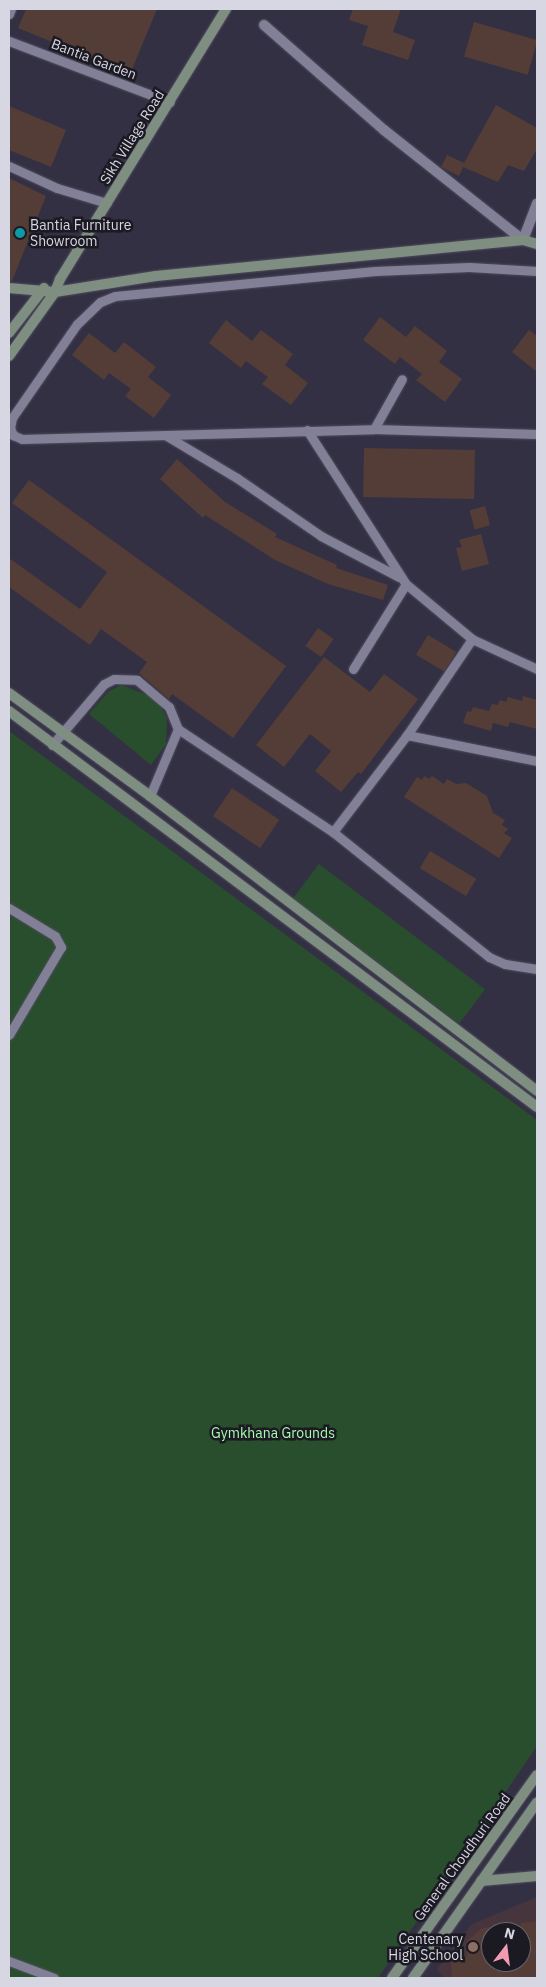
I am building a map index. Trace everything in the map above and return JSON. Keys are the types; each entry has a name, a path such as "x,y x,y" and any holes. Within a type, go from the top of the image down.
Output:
{"main road":[{"name":"Sikh Village Road","path":"9,356 56,292 60,278 226,9"},
{"path":"9,288 56,292 156,276 523,240 537,244"},
{"name":"Sikh Village Road","path":"9,333 41,291 60,278"},
{"path":"9,693 61,734 150,796 537,1091"},
{"path":"9,711 537,1107"},
{"name":"General Choudhuri Road","path":"392,1978 537,1775"},
{"name":"General Choudhuri Road","path":"413,1978 537,1802"},
{"path":"481,1881 537,1876"}],"street":[{"path":"264,24 384,130 523,240 537,204"}],"lane":[{"path":"9,14 11,9"},
{"name":"Bantia Garden","path":"9,41 170,102"},
{"path":"9,166 57,188 107,203"},
{"path":"537,271 469,267 375,271 116,296 100,302 77,324 12,418 10,428 13,435 22,439 374,429 537,434"},
{"path":"374,429 402,379"},
{"path":"307,430 404,581"},
{"path":"164,435 237,478 321,536 404,581 472,639 537,669"},
{"path":"353,669 404,581"},
{"path":"333,832 407,735 472,639"},
{"path":"52,745 104,684 114,678 137,680 169,706 178,729 333,832 489,956 504,964 537,969"},
{"path":"150,796 178,729"},
{"path":"407,735 537,761"},
{"path":"9,908 55,936 61,947 9,1035"},
{"path":"9,1961 54,1978"}],"shaded area":[{"name":"Centenary High School","path":"537,1897 537,1978 443,1978 437,1969 472,1924"}],"green space":[{"path":"121,685 150,696 160,705 167,718 166,744 151,765 89,714 108,692"},
{"name":"Gymkhana Grounds","path":"9,731 537,1120 537,1746 378,1978 9,1978"},
{"path":"319,864 485,989 459,1024 293,898"}],"building":[{"path":"26,9 157,9 130,74 18,28"},
{"path":"353,9 401,9 393,32 415,40 408,60 362,45 368,26 349,20"},
{"path":"474,22 537,40 528,75 464,57"},
{"path":"496,105 537,128 537,149 524,171 508,165 498,182 463,167 459,176 441,167 447,155 464,163"},
{"path":"9,106 66,130 51,167 9,150"},
{"name":"Bantia Furniture Showroom","path":"9,178 46,196 12,281 9,281"},
{"path":"380,317 406,337 415,326 447,351 439,362 462,379 445,402 416,380 422,374 400,357 395,364 363,340"},
{"path":"226,320 252,341 261,330 293,354 285,365 308,383 291,405 262,384 268,377 246,361 241,368 209,343"},
{"path":"529,330 537,336 537,372 512,352"},
{"path":"89,333 115,353 124,342 156,367 148,377 171,395 154,418 125,396 131,389 109,373 104,380 72,355"},
{"path":"364,448 475,450 474,499 363,497"},
{"path":"177,459 225,502 277,534 275,537 337,565 336,568 388,585 383,600 328,584 275,560 205,515 203,518 160,479"},
{"path":"29,480 286,666 233,738 172,694 169,699 139,673 147,662 101,629 90,645 9,587 9,558 80,609 107,572 12,503"},
{"path":"485,506 490,525 475,529 470,510"},
{"path":"481,534 489,564 462,571 456,548 462,547 459,540"},
{"path":"318,628 334,639 321,657 305,646"},
{"path":"428,635 456,652 444,672 416,655"},
{"path":"324,657 370,692 384,674 418,699 361,774 358,772 341,792 315,771 331,751 310,734 284,767 256,745"},
{"path":"523,696 537,700 537,729 510,722 508,727 493,723 491,731 463,723 467,711 471,712 473,707 489,711 492,704 498,705 500,700 506,702 508,697 522,701"},
{"path":"424,776 429,779 432,776 444,784 447,779 456,784 466,783 487,796 493,813 505,820 502,825 508,829 504,833 512,838 499,858 404,797 417,777 422,780"},
{"path":"232,788 279,820 260,848 213,816"},
{"path":"430,851 476,879 466,896 420,868"},
{"path":"537,1921 537,1978 452,1978 451,1958 467,1956 467,1941 481,1929 481,1972 531,1972 531,1922 529,1922"}],"place":[{"name":"Bantia Furniture Showroom","path":"20,233"},
{"name":"Centenary High School","path":"473,1947"}]}
